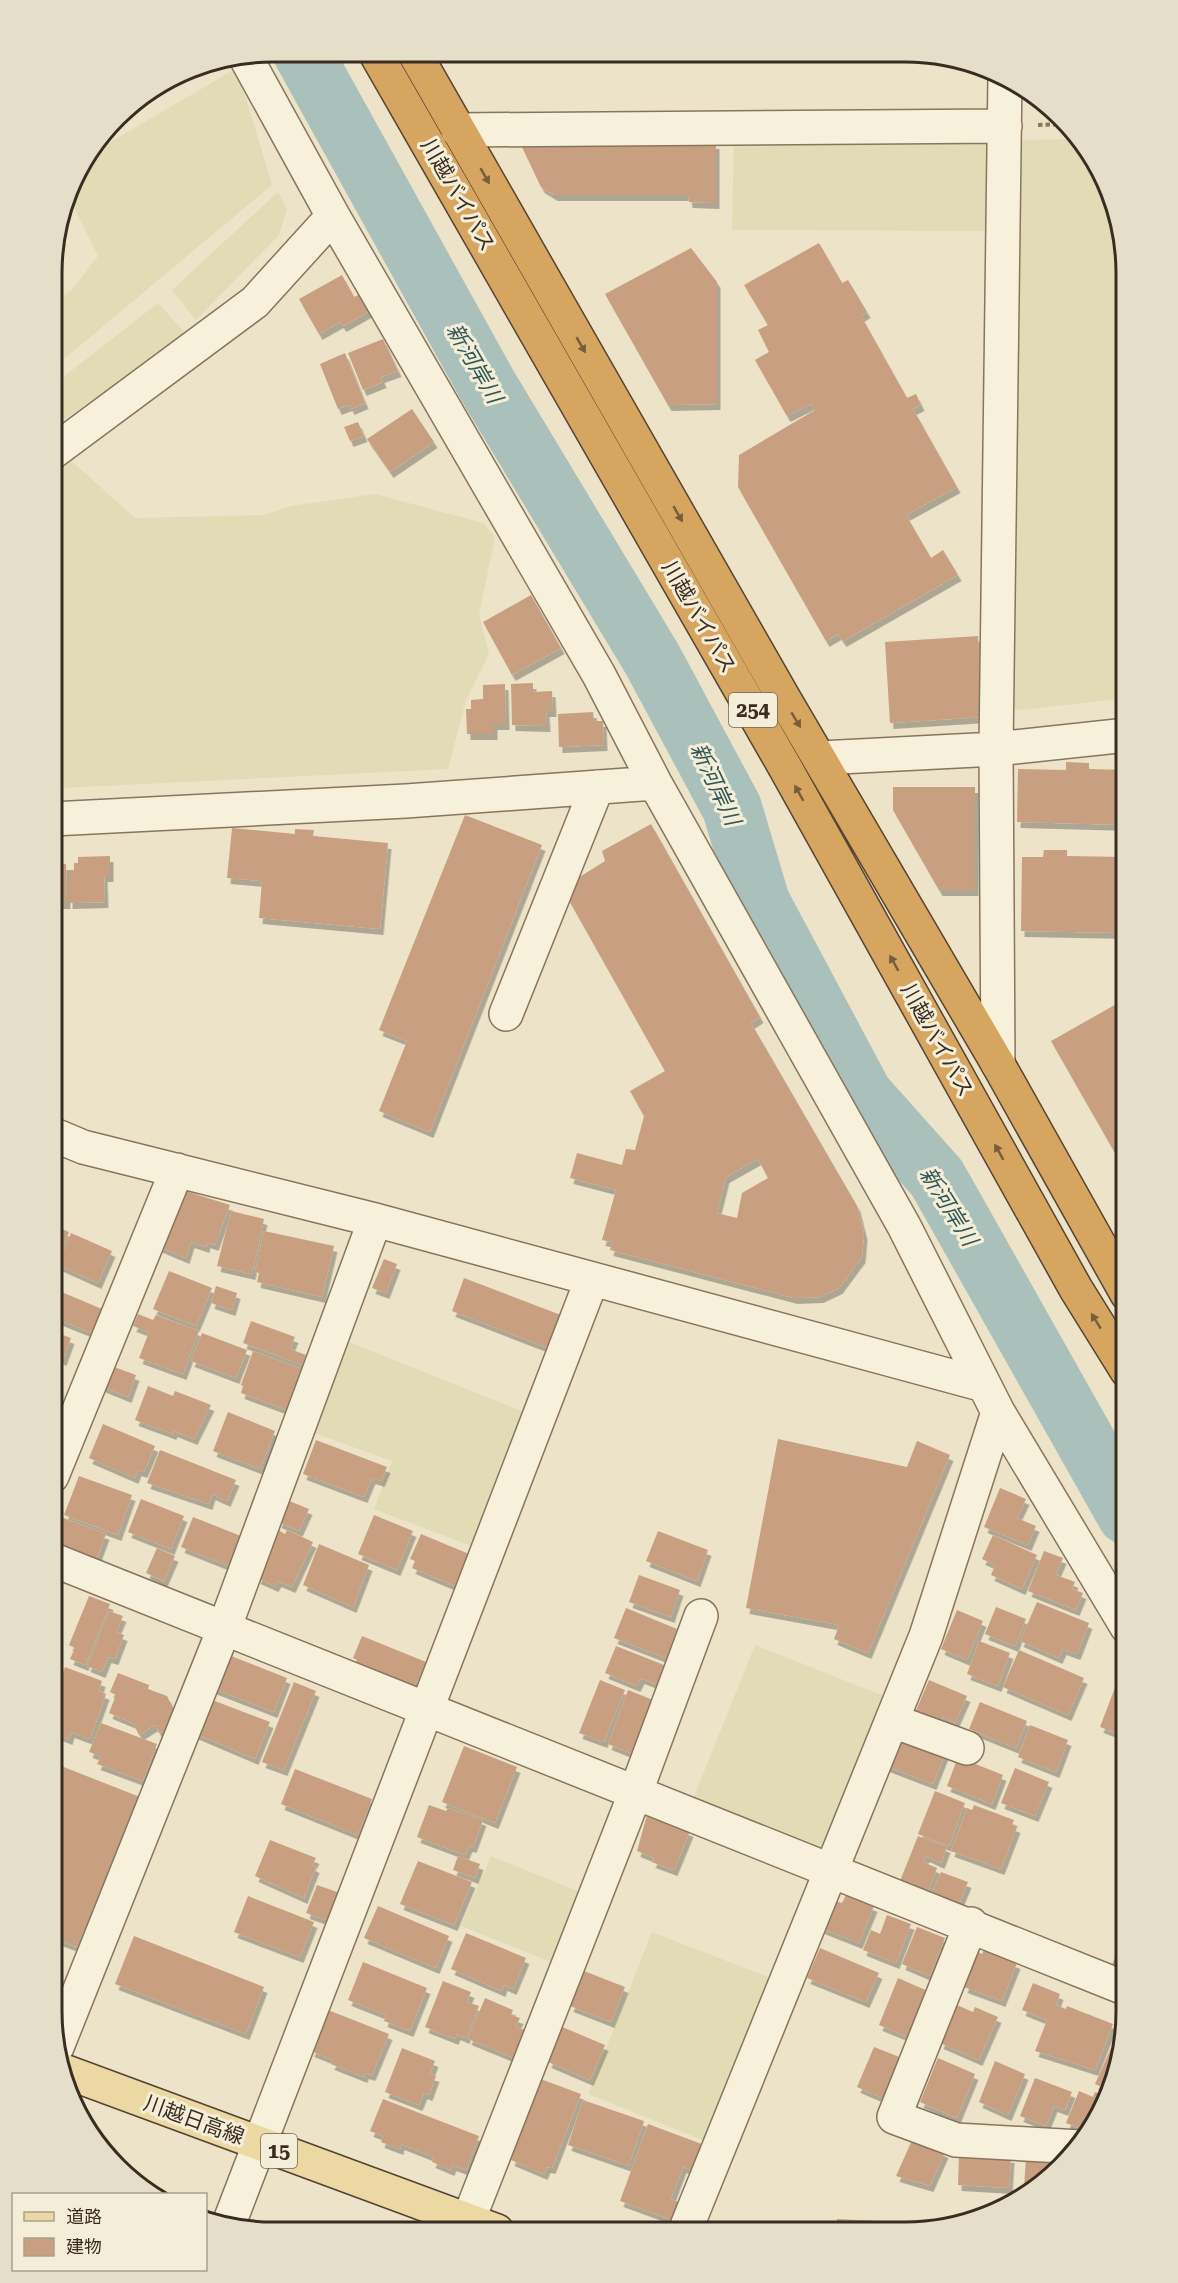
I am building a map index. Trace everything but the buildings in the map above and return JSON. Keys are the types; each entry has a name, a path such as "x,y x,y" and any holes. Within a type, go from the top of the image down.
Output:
{"highway":[{"name":"川越バイパス","path":"381,62 786,769 1076,1289 1116,1354"},
{"name":"川越バイパス","path":"420,62 998,1064 1116,1275"}],"main road":[{"name":"川越日高線","path":"72,2074 471,2222"}],"street":[{"path":"249,63 333,216 599,675 655,783 904,1226 991,1398 1116,1609"},
{"path":"998,1064 996,749 1005,86"},
{"path":"459,130 1005,126"},
{"path":"62,445 255,302 333,216"},
{"path":"820,758 996,749 1117,736"},
{"path":"62,818 406,801 655,783"},
{"path":"506,1014 597,787"},
{"path":"62,1138 83,1147 375,1220 592,1279 991,1398"},
{"path":"62,1452 177,1170"},
{"path":"63,2033 224,1629 375,1220"},
{"path":"231,2217 592,1279"},
{"path":"689,2222 926,1636 991,1398"},
{"path":"62,1563 831,1872 971,1924 1116,1985"},
{"path":"483,2222 635,1794 701,1616"},
{"path":"893,1721 967,1748"},
{"path":"971,1924 894,2117 956,2140 1067,2146"}],"shaded area":[{"path":"237,68 272,185 62,360 62,296 71,291 98,256 73,205 83,179 103,146"},
{"path":"734,135 993,139 991,231 732,230"},
{"path":"1069,139 1073,144 1095,179 1105,205 1115,245 1117,272 1117,699 1022,710 1011,708 1015,140"},
{"path":"278,192 287,209 279,235 196,320 172,290"},
{"path":"158,303 187,335 62,421 62,378"},
{"path":"68,458 135,518 264,515 291,506 375,494 483,523 495,537 479,615 489,654 466,700 448,769 62,788 62,460"},
{"path":"349,1342 526,1413 474,1547 374,1509 392,1461 314,1433"},
{"path":"755,1645 889,1698 833,1845 817,1850 691,1804"},
{"path":"491,1856 585,1894 559,1965 461,1926"},
{"path":"652,1932 778,1981 715,2145 588,2094"}],"waterway":[{"name":"新河岸川","path":"308,62 487,385 652,659 732,808 760,902 863,1095 937,1178 1116,1496"}]}
